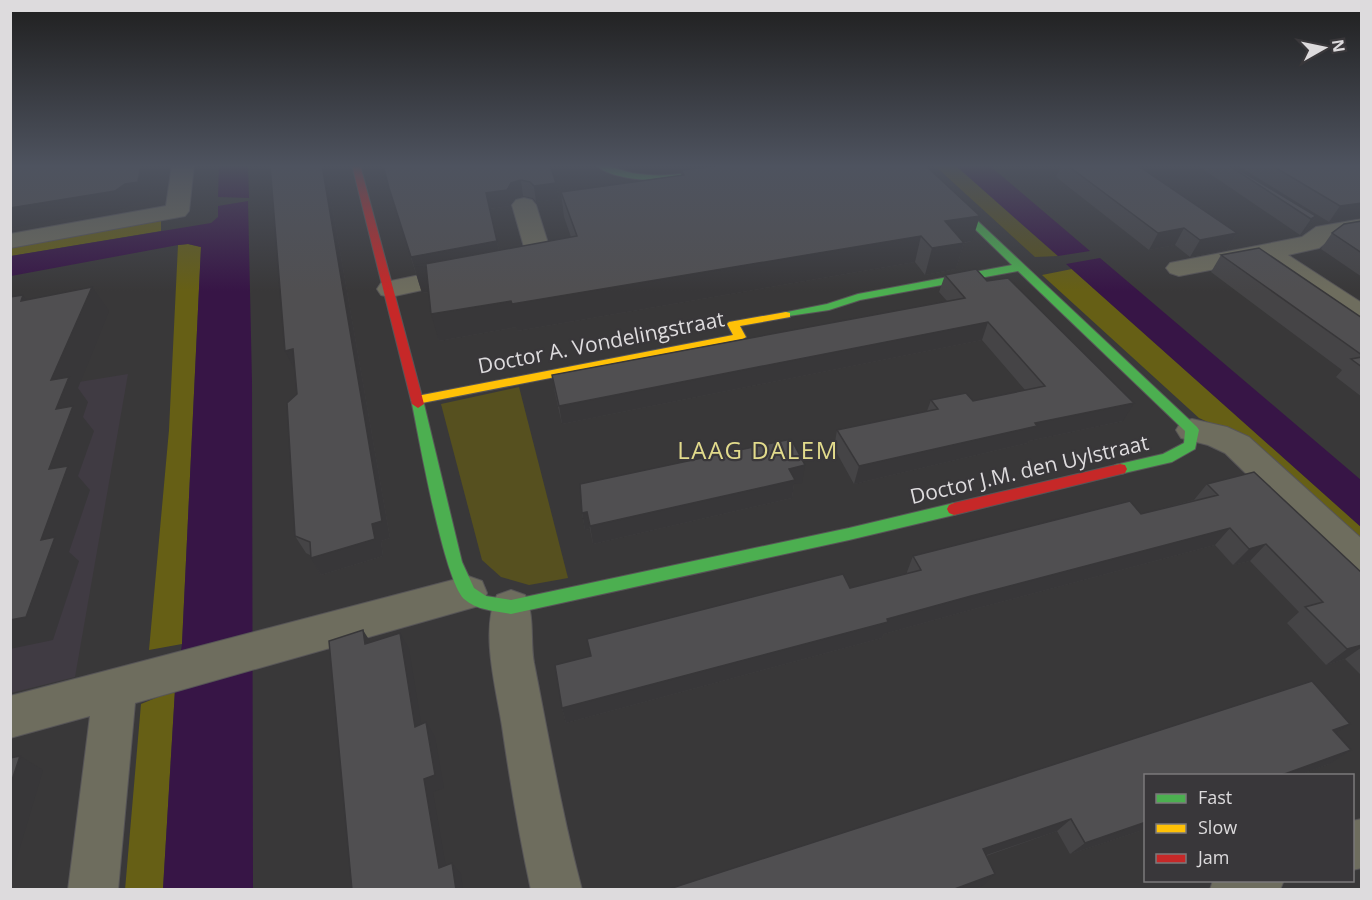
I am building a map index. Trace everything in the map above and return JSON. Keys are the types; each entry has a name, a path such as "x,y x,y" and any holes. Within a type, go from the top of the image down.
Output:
{"street":[{"path":"10,241 177,211 178,207"},
{"path":"367,207 417,400 454,562 487,601 511,650 540,825 557,890"},
{"path":"390,290 540,259 525,207"},
{"name":"Doctor J.M. den Uylstraat","path":"487,601 849,534 1167,458 1190,446 1191,430 957,207"},
{"path":"1179,268 1310,243 1316,226 1362,226"},
{"path":"1266,251 1362,316"},
{"name":"Doctor A. Vondelingstraat","path":"417,400 740,337 733,324 829,308 858,297 1020,267"},
{"path":"1191,430 1216,435 1237,445 1362,563"},
{"path":"10,717 278,645 487,601"},
{"path":"93,890 115,690"},
{"path":"1235,890 1254,882"}],"shaded area":[{"path":"218,207 248,207 252,382 253,889 163,889 175,690 182,644 201,247 188,244 178,245 11,276 11,256 211,223 218,217"},
{"path":"980,207 1003,207 1058,256 1035,257"},
{"path":"1003,207 1038,207 1090,251 1058,256"},
{"path":"161,220 161,231 11,256 11,247"},
{"path":"188,244 201,247 182,644 149,650 169,430 178,245"},
{"path":"1100,258 1361,480 1361,527 1066,264"},
{"path":"1072,269 1361,527 1361,551 1236,435 1199,418 1042,275"},
{"path":"128,374 75,677 11,693 11,393"},
{"path":"519,387 568,578 529,585 501,577 482,560 441,404"},
{"path":"175,690 163,889 125,890 141,704"}],"building":[{"path":"273,207 329,207 382,521 372,524 375,539 311,558 310,542 295,536 287,403 297,394 293,349 285,351"},
{"path":"395,207 489,207 497,241 411,257"},
{"path":"566,207 970,207 980,216 945,221 964,243 932,248 921,236 512,304 511,301 431,314 426,265 414,266 577,236"},
{"path":"1123,207 1199,207 1237,233 1200,240 1184,228 1158,233"},
{"path":"1293,207 1301,207 1316,216 1311,219"},
{"path":"1362,221 1362,253 1332,233 1344,224"},
{"path":"1259,248 1362,318 1362,355 1221,255"},
{"path":"976,269 987,281 1008,278 1134,403 1035,423 1037,426 859,466 837,430 938,409 931,400 966,393 973,401 1045,386 988,322 559,406 552,375 965,298 945,275"},
{"path":"92,287 51,380 69,377 56,409 73,406 49,469 68,466 41,540 55,537 26,617 10,620 10,297 23,295 21,301"},
{"path":"1362,357 1362,367 1351,359"},
{"path":"791,439 805,465 789,469 795,480 590,526 587,512 582,513 580,484"},
{"path":"1254,472 1362,573 1362,645 1347,649 1305,607 1323,602 1266,544 1249,549 1230,528 562,708 555,665 591,656 587,639 843,574 850,588 921,570 913,556 1130,501 1141,514 1218,495 1207,484"},
{"path":"363,630 365,644 400,633 415,727 426,722 435,775 424,779 439,868 452,863 456,890 352,890 329,641"},
{"path":"1312,681 1350,724 1333,730 1351,750 1285,774 1144,774 1144,823 1085,843 1071,819 983,849 995,874 952,890 666,890"},
{"path":"20,756 10,786 10,758"}],"traffic: fast":[{"path":"957,207 1192,430 1190,446 1167,458 1120,469"},
{"path":"786,315 829,307 858,297 1020,267"},
{"path":"418,404 454,562 468,593 483,602 511,607 954,509"}],"traffic: slow":[{"path":"417,400 740,337 733,324 786,315"}],"traffic: jam":[{"path":"367,207 418,404"},
{"path":"954,509 1120,469"}],"district":[{"name":"LAAG DALEM","path":"758,449"}]}
